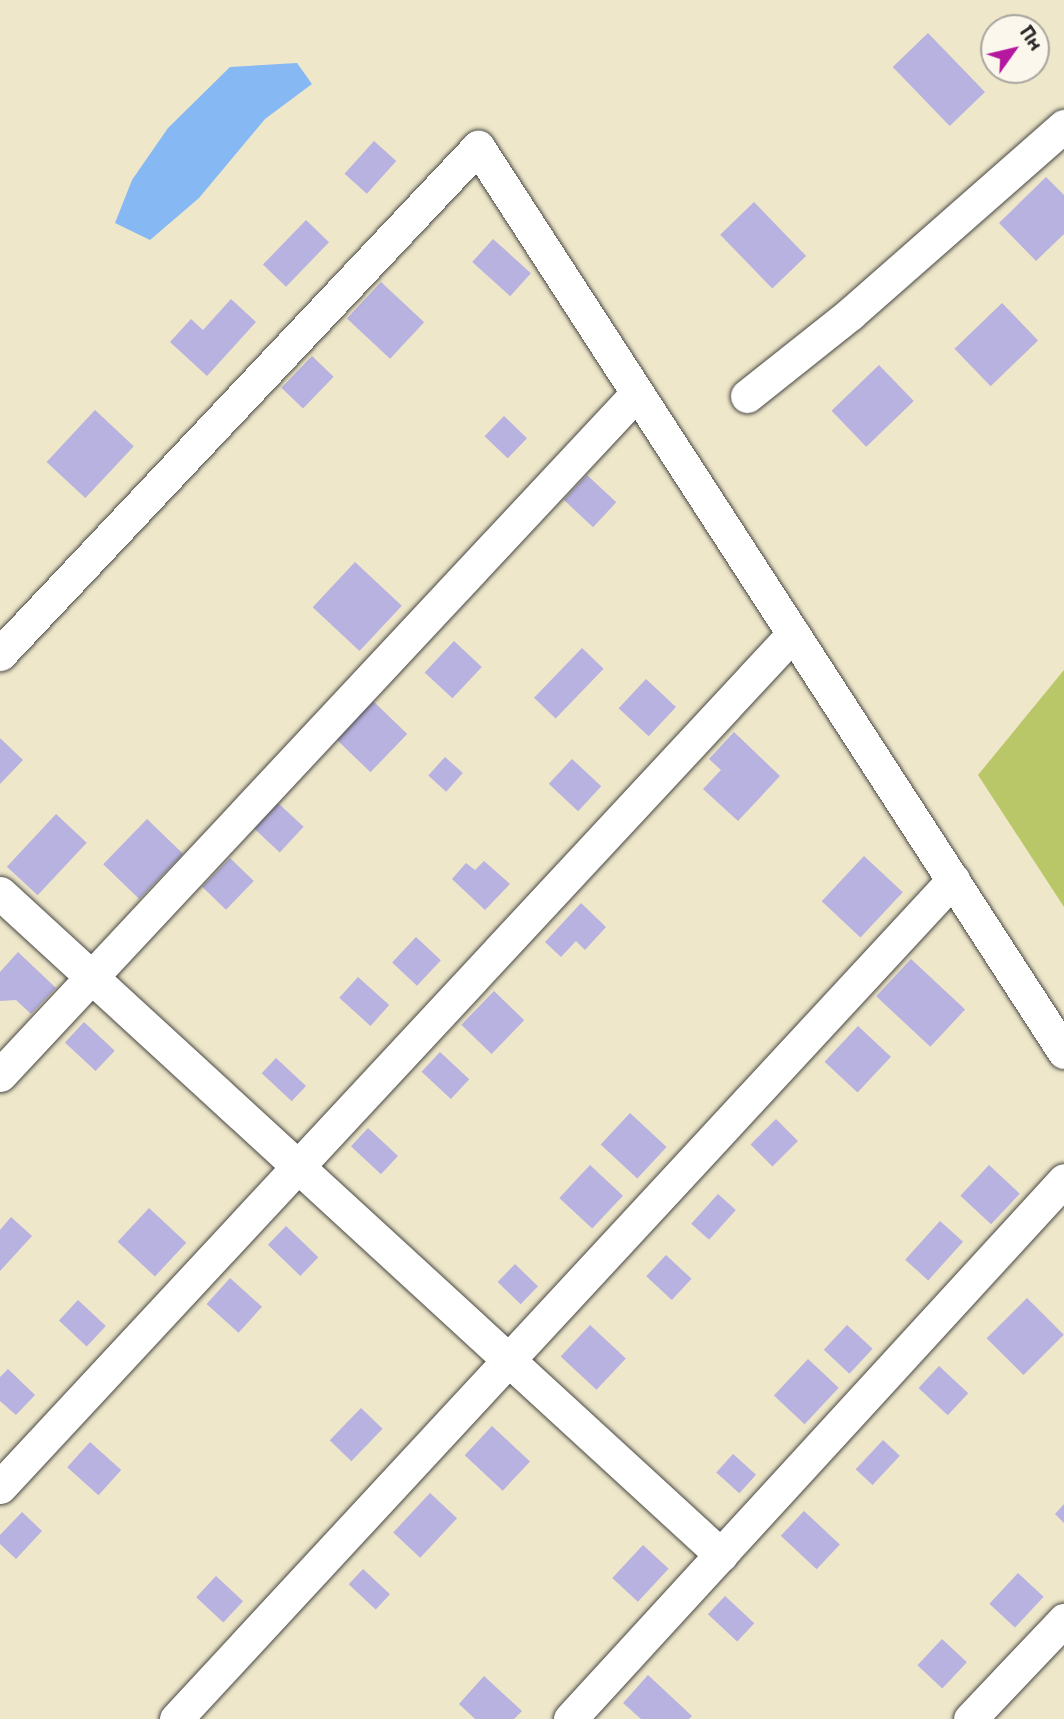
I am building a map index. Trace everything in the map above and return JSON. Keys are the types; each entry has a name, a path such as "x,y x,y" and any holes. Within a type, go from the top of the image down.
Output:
{"street":[{"path":"747,396 850,314 1064,126"},
{"path":"0,654 478,148 1064,1052"},
{"path":"0,1075 637,393"},
{"path":"0,1487 793,634"},
{"path":"176,1719 953,880"},
{"path":"0,893 720,1555"},
{"path":"570,1719 1064,1180"},
{"path":"970,1719 1064,1620"}],"green space":[{"path":"1064,670 1064,907 978,775"}],"water":[{"path":"297,63 312,84 265,119 199,198 150,240 115,223 132,180 168,128 230,67"}],"building":[{"path":"928,33 985,92 950,126 893,67"},
{"path":"374,141 396,161 367,194 345,174"},
{"path":"1046,177 1064,195 1064,234 1036,261 999,223"},
{"path":"754,202 806,256 772,289 720,235"},
{"path":"306,220 329,242 286,287 263,265"},
{"path":"493,239 531,273 510,296 472,262"},
{"path":"381,282 424,322 390,359 347,319"},
{"path":"231,299 256,322 207,376 170,342 191,319 203,330"},
{"path":"1002,303 1038,340 991,386 955,349"},
{"path":"312,356 334,377 303,408 281,388"},
{"path":"879,365 914,401 866,447 832,411"},
{"path":"95,410 134,446 85,498 47,462"},
{"path":"504,416 527,438 508,458 485,436"},
{"path":"587,475 616,502 593,527 564,500"},
{"path":"355,562 402,606 360,651 313,607"},
{"path":"454,641 482,667 452,698 425,672"},
{"path":"582,648 604,669 556,718 534,698"},
{"path":"646,679 676,707 649,736 619,708"},
{"path":"372,700 407,734 370,772 335,738"},
{"path":"734,732 780,776 738,821 703,789 721,770 709,759"},
{"path":"0,738 23,760 0,784"},
{"path":"445,757 463,773 446,792 428,776"},
{"path":"572,759 601,786 578,811 549,784"},
{"path":"278,803 304,827 280,852 254,829"},
{"path":"56,814 87,843 38,895 7,867"},
{"path":"147,819 183,854 139,899 103,864"},
{"path":"864,856 903,892 860,937 822,901"},
{"path":"230,858 254,881 226,910 202,887"},
{"path":"484,861 510,884 485,910 452,879 466,863 475,870"},
{"path":"581,903 606,927 585,950 576,941 561,957 545,942"},
{"path":"416,937 441,960 417,986 392,963"},
{"path":"18,952 56,988 31,1014 16,1000 0,1001 0,972"},
{"path":"911,959 965,1009 930,1047 876,996"},
{"path":"358,977 389,1005 370,1026 339,998"},
{"path":"494,991 524,1020 492,1054 461,1025"},
{"path":"84,1022 115,1051 96,1071 65,1042"},
{"path":"858,1026 891,1057 857,1093 825,1062"},
{"path":"440,1052 469,1079 451,1099 422,1072"},
{"path":"276,1058 306,1086 292,1101 262,1073"},
{"path":"630,1113 667,1147 637,1179 601,1144"},
{"path":"776,1119 798,1141 772,1166 751,1144"},
{"path":"368,1128 398,1156 381,1174 351,1146"},
{"path":"590,1165 623,1196 592,1229 559,1198"},
{"path":"989,1165 1020,1194 991,1224 960,1196"},
{"path":"718,1194 736,1210 709,1240 691,1224"},
{"path":"149,1208 186,1243 155,1276 118,1242"},
{"path":"11,1217 32,1236 0,1271 0,1230"},
{"path":"940,1221 963,1242 928,1280 905,1260"},
{"path":"286,1226 318,1257 300,1276 268,1245"},
{"path":"666,1255 692,1279 672,1300 646,1276"},
{"path":"515,1264 538,1286 521,1304 498,1282"},
{"path":"230,1278 262,1307 239,1333 207,1304"},
{"path":"1027,1298 1064,1335 1023,1375 987,1338"},
{"path":"78,1300 106,1326 87,1346 59,1320"},
{"path":"590,1325 626,1358 597,1390 561,1356"},
{"path":"847,1325 873,1349 849,1374 824,1350"},
{"path":"808,1359 839,1388 805,1424 774,1396"},
{"path":"939,1366 968,1393 948,1415 919,1388"},
{"path":"8,1369 35,1395 16,1415 0,1401 0,1377"},
{"path":"361,1408 383,1429 351,1461 330,1440"},
{"path":"492,1426 530,1461 503,1491 465,1455"},
{"path":"883,1440 900,1456 873,1485 856,1469"},
{"path":"90,1442 121,1470 98,1495 67,1467"},
{"path":"733,1454 756,1475 739,1493 716,1473"},
{"path":"430,1493 457,1518 420,1558 393,1532"},
{"path":"1064,1504 1064,1523 1055,1514"},
{"path":"804,1511 840,1544 817,1569 781,1536"},
{"path":"22,1512 42,1531 16,1559 0,1544 0,1535"},
{"path":"643,1545 669,1569 638,1602 612,1578"},
{"path":"363,1569 390,1594 376,1610 349,1584"},
{"path":"1018,1573 1044,1597 1015,1628 989,1604"},
{"path":"216,1576 243,1601 223,1622 196,1597"},
{"path":"725,1596 754,1623 737,1642 708,1614"},
{"path":"942,1639 967,1662 942,1689 917,1665"},
{"path":"648,1675 692,1716 689,1719 641,1719 623,1703"},
{"path":"484,1676 522,1711 514,1719 475,1719 459,1704"}]}
